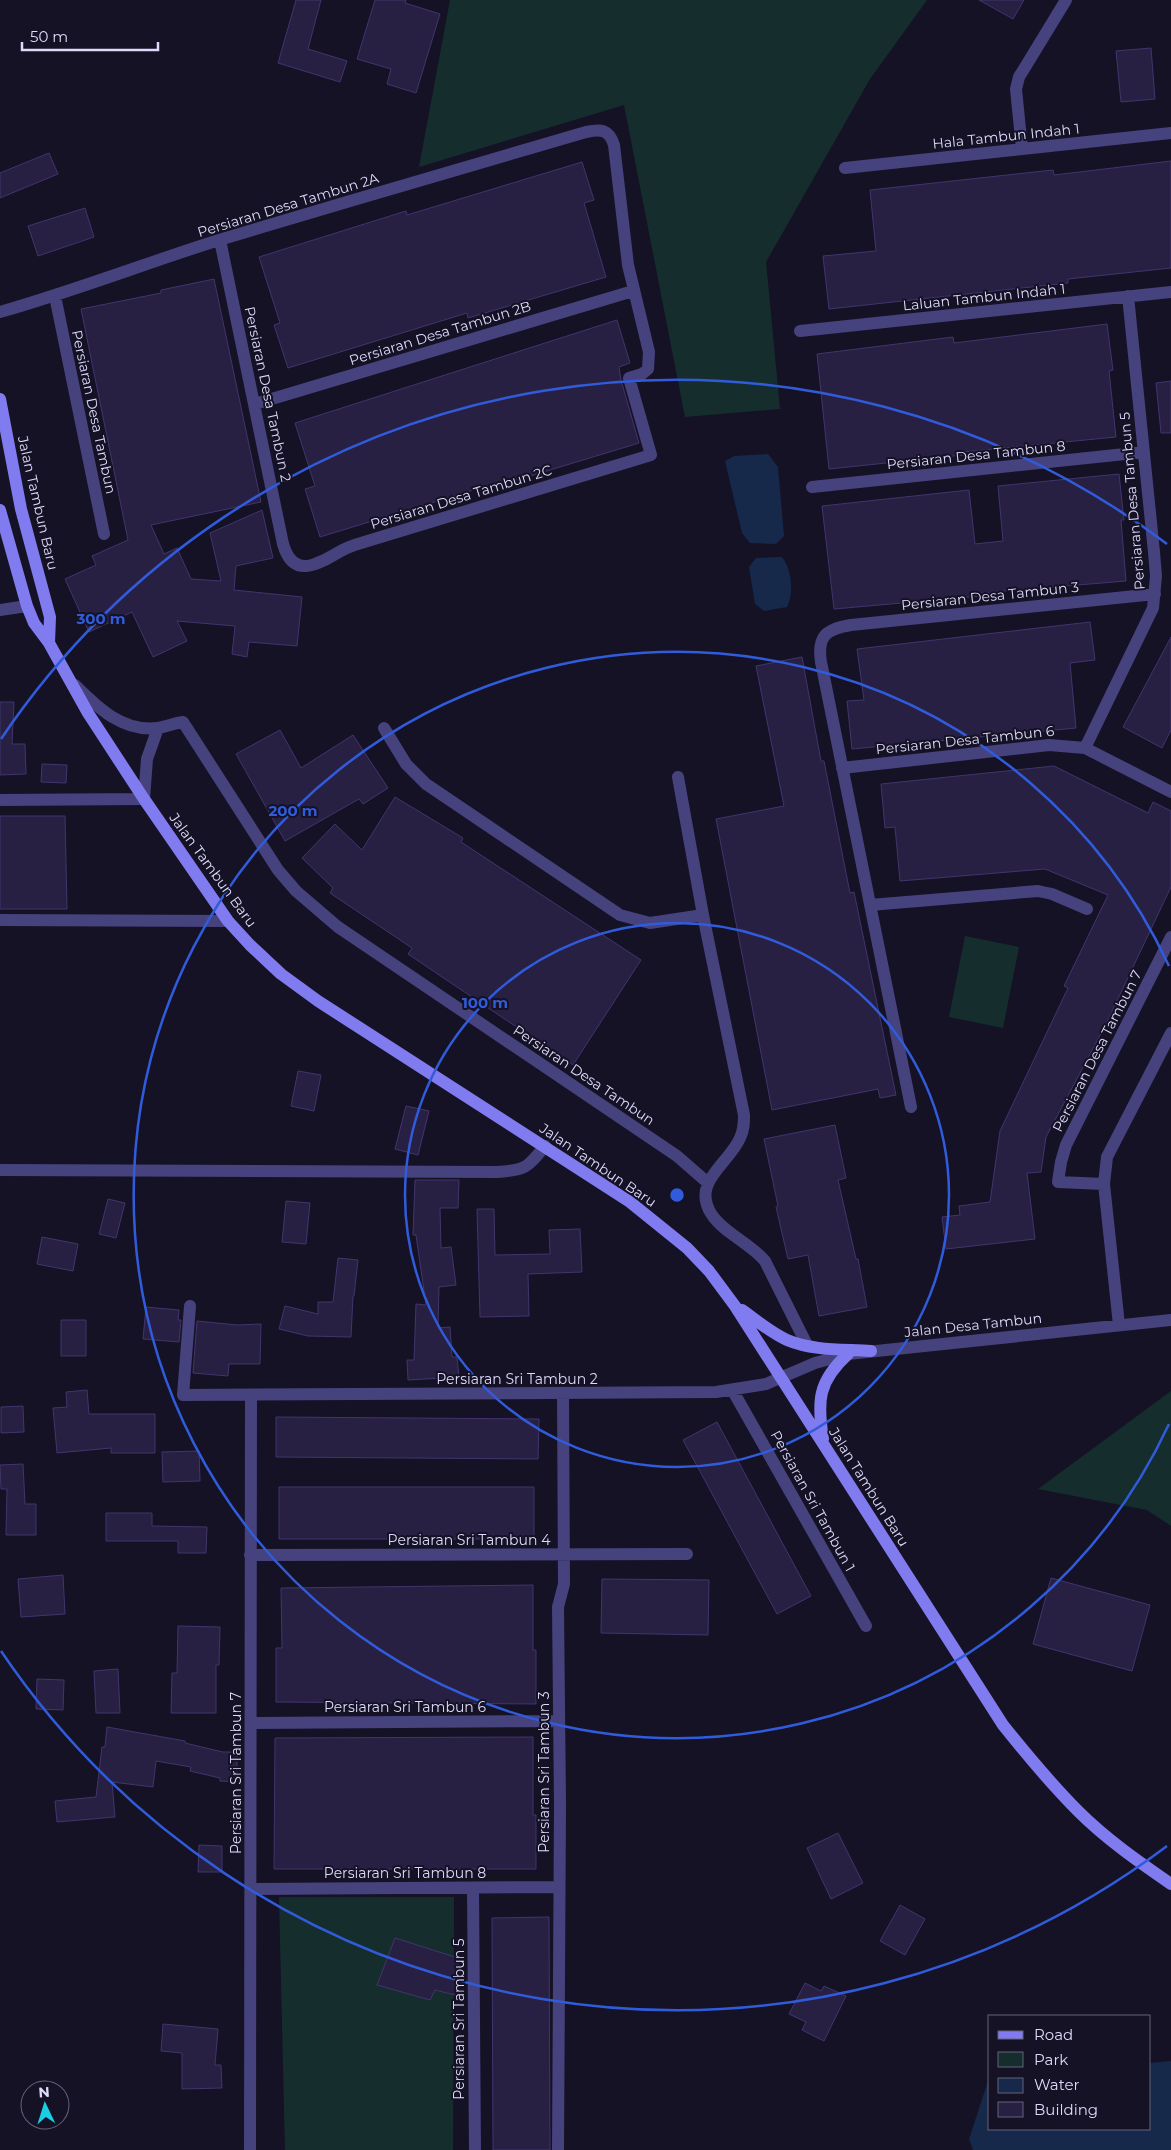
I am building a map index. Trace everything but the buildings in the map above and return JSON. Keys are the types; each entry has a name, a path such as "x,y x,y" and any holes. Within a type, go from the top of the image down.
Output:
{"main road":[{"name":"Jalan Tambun Baru","path":"0,399 32,554 50,618 49,643"},
{"path":"0,451 14,472"},
{"name":"Jalan Tambun Baru","path":"0,510 27,606 34,622 49,643 88,713 144,799 228,920 250,945 281,974 318,1001 630,1202 661,1225 709,1271 735,1306 782,1378 1003,1725 1080,1813 1144,1866 1171,1884"},
{"path":"735,1306 787,1340 807,1346 871,1351"},
{"path":"825,1446 819,1409 820,1396 831,1372 848,1354"}],"street":[{"path":"1022,149 1016,89 1019,77 1066,0"},
{"name":"Persiaran Desa Tambun 2A","path":"0,312 55,296 220,240 586,132 605,132 611,137 614,145 624,238 633,291"},
{"name":"Hala Tambun Indah 1","path":"845,168 1171,133"},
{"name":"Persiaran Desa Tambun 2","path":"220,240 286,554"},
{"name":"Persiaran Desa Tambun 2B","path":"255,404 633,291"},
{"name":"Persiaran Desa Tambun 2C","path":"286,554 292,562 299,565 320,563 339,552 361,543 651,455 629,378 642,374 648,369 650,360 633,291"},
{"name":"Laluan Tambun Indah 1","path":"800,331 1171,292"},
{"name":"Persiaran Desa Tambun","path":"55,296 104,534"},
{"name":"Persiaran Desa Tambun 5","path":"1085,748 1148,621 1155,594 1154,560 1128,296"},
{"name":"Persiaran Desa Tambun 8","path":"812,487 1144,452"},
{"name":"Persiaran Desa Tambun 3","path":"842,768 819,652 820,643 829,631 851,625 1155,594"},
{"path":"0,610 27,606"},
{"name":"Persiaran Desa Tambun","path":"69,679 108,716 140,727 158,728 184,722 263,849 296,890 316,909 338,927 677,1156 708,1183"},
{"path":"0,800 144,799 147,759 158,728"},
{"path":"384,728 406,764 426,784 620,915 650,923 703,915"},
{"name":"Persiaran Desa Tambun 6","path":"842,768 1049,745 1085,748 1171,792"},
{"path":"842,768 912,1107"},
{"path":"678,777 703,915 742,1106 744,1126 735,1147 708,1183 705,1193 706,1204 712,1215 721,1225 755,1250 764,1260 807,1346"},
{"path":"870,905 1023,890 1052,894 1087,909"},
{"path":"0,920 228,920"},
{"name":"Persiaran Desa Tambun 7","path":"1104,1184 1058,1182 1061,1162 1066,1145 1171,937"},
{"path":"1120,1325 1104,1184 1107,1157 1171,1033"},
{"path":"0,1170 497,1172 518,1171 529,1166 545,1146"},
{"name":"Persiaran Sri Tambun 2","path":"190,1306 183,1395 563,1394 734,1391 766,1384 782,1378"},
{"name":"Jalan Desa Tambun","path":"782,1378 815,1363 848,1354 1171,1320"},
{"name":"Persiaran Sri Tambun 1","path":"734,1391 866,1626"},
{"name":"Persiaran Sri Tambun 3","path":"558,2150 558,1607 564,1584 563,1394"},
{"name":"Persiaran Sri Tambun 7","path":"250,2150 251,1395"},
{"name":"Persiaran Sri Tambun 4","path":"250,1555 688,1554"},
{"name":"Persiaran Sri Tambun 6","path":"251,1723 559,1721"},
{"name":"Persiaran Sri Tambun 8","path":"250,1889 559,1887"},
{"name":"Persiaran Sri Tambun 5","path":"473,1888 475,2150"}],"green space":[{"path":"450,0 927,0 870,79 766,262 780,409 685,417 624,105 419,167"},
{"path":"965,936 1019,947 1003,1028 949,1017"},
{"path":"1171,1391 1171,1526 1147,1510 1038,1489"},
{"path":"279,1897 454,1897 453,2150 285,2150"}],"water":[{"path":"768,454 778,467 784,536 776,544 750,543 742,533 725,461 734,456"},
{"path":"782,557 790,575 791,595 789,602 787,607 764,611 755,604 749,567 756,558"},
{"path":"1171,2061 1171,2150 973,2150 969,2139 988,2081 988,2130 1151,2130 1151,2063"}]}
